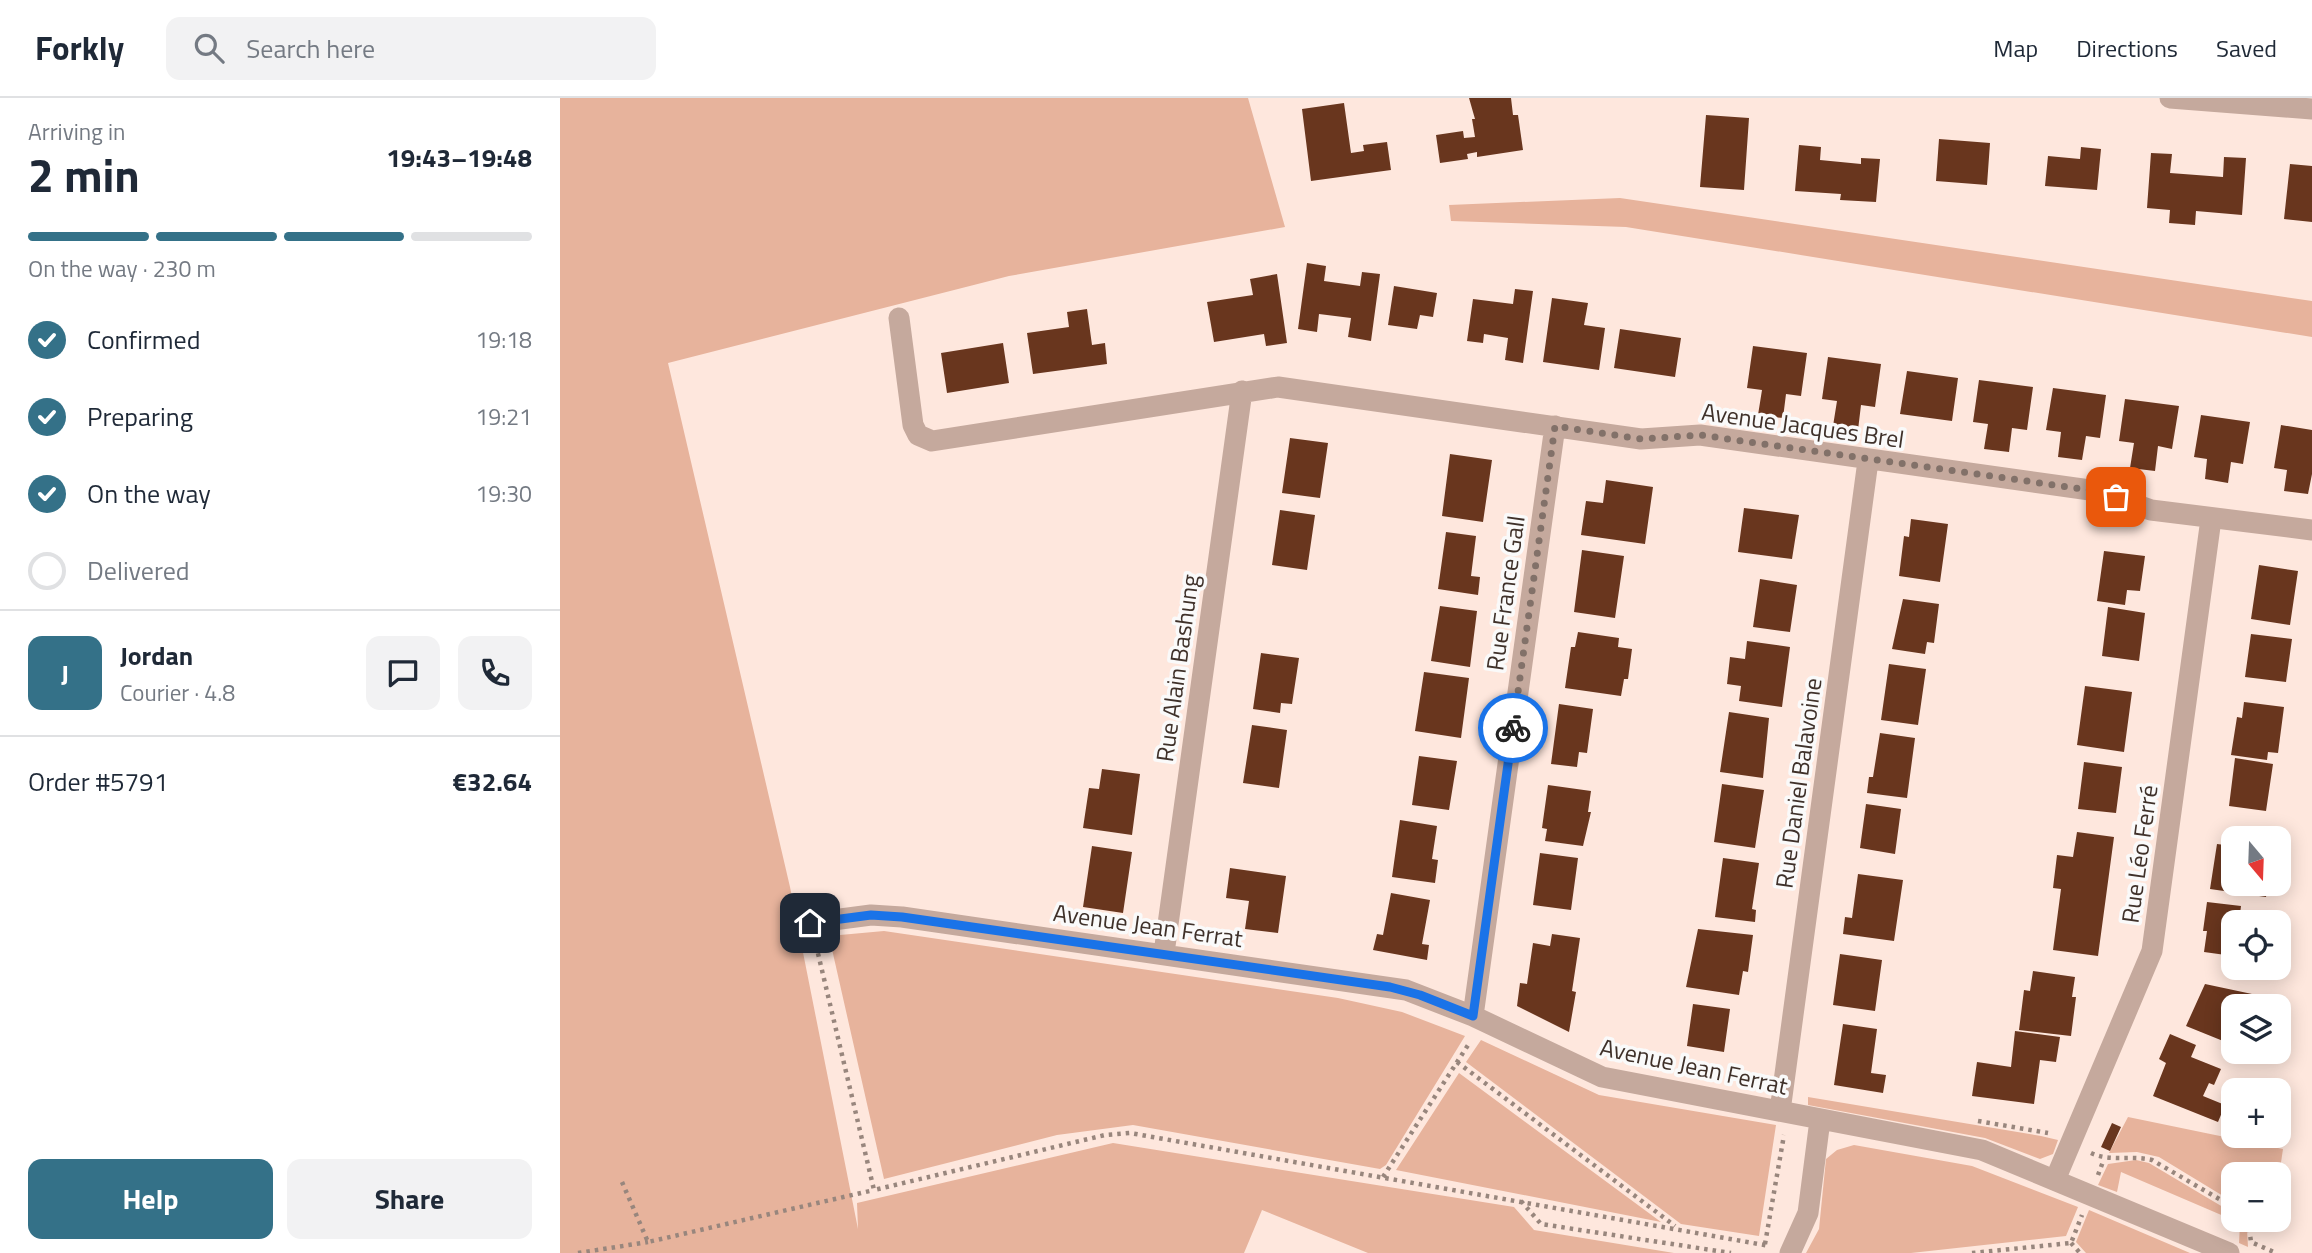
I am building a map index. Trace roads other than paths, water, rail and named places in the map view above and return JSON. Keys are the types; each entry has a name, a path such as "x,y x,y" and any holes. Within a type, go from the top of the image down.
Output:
{"street":[{"path":"2170,98 2312,109"},
{"name":"Avenue Jacques Brel","path":"899,318 913,425 918,435 932,440 1242,390 1278,387 1641,439 1700,435 1868,461 2097,491 2140,508 2312,530"},
{"name":"Rue Alain Bashung","path":"1164,953 1242,390"},
{"name":"Rue France Gall","path":"1473,1016 1555,426"},
{"name":"Rue Daniel Balavoine","path":"1784,1112 1868,461"},
{"name":"Rue Léo Ferré","path":"2055,1180 2152,951 2211,519"},
{"name":"Avenue Jean Ferrat","path":"810,923 871,915 902,917 1390,987 1420,995 1473,1016 1602,1077 1967,1146 2229,1253"},
{"path":"1775,1248 1808,1213 1820,1120"}]}
